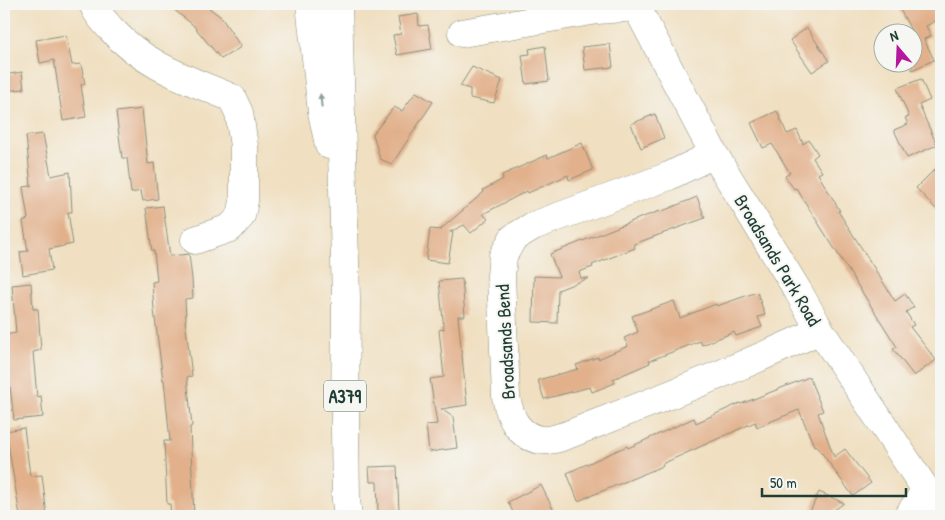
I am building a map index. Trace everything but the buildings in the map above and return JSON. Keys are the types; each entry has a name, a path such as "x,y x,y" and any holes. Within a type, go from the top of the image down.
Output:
{"street":[{"path":"93,4 97,14 103,21 143,58 173,74 232,98 239,113 244,146 244,201 241,216 230,228 195,240"},
{"name":"A379","path":"310,4 322,112 344,218"},
{"name":"A379","path":"338,4 346,298 345,440 348,516"},
{"path":"462,33 636,5"},
{"name":"Broadsands Park Road","path":"636,5 714,154 820,330 933,496"},
{"name":"Broadsands Bend","path":"714,154 669,176 533,226 513,238 503,256 501,276 506,397 509,414 515,424 525,434 542,440 556,439 765,356 820,330"},
{"path":"908,516 933,496"}]}
